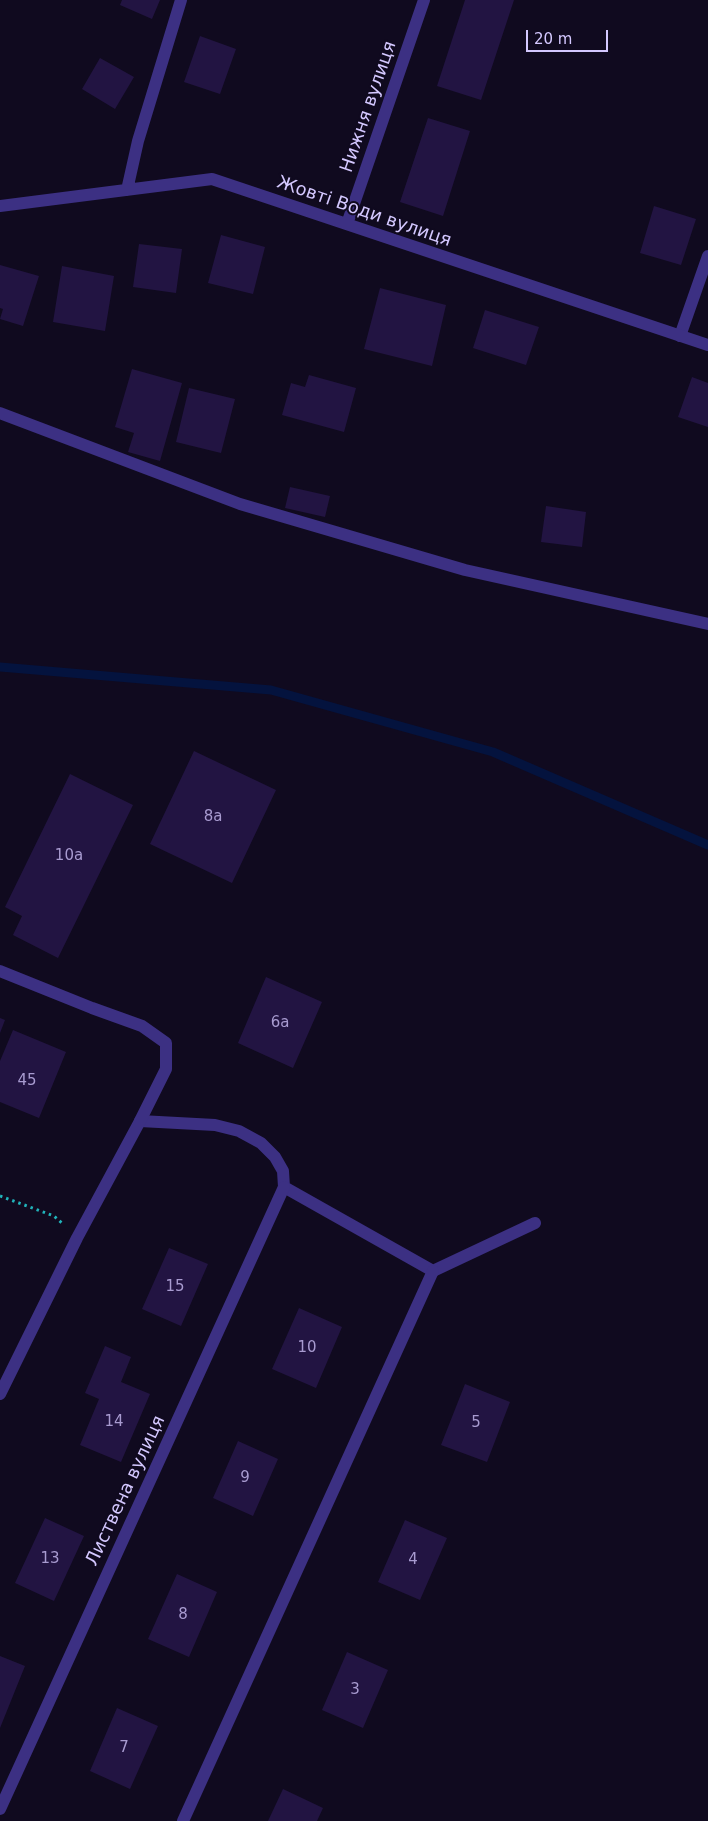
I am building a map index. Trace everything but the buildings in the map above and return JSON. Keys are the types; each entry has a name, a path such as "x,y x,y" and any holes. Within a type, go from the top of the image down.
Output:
{"street":[{"path":"127,190 138,142 181,0"},
{"name":"Нижня вулиця","path":"347,224 424,0"},
{"name":"Жовті Води вулиця","path":"0,206 212,179 708,345"},
{"path":"680,336 708,256"},
{"path":"0,413 240,504 465,570 708,624"},
{"path":"0,971 142,1026 166,1043 166,1068 77,1238 0,1394"},
{"path":"140,1120 215,1125 239,1131 261,1143 275,1157 283,1171 284,1187 433,1271"},
{"name":"Листвена вулиця","path":"0,1809 284,1187"},
{"path":"183,1821 433,1271 534,1223"}],"path":[{"path":"0,1196 54,1216 77,1238"}],"waterway":[{"path":"0,667 271,690 493,752 708,845"}]}
